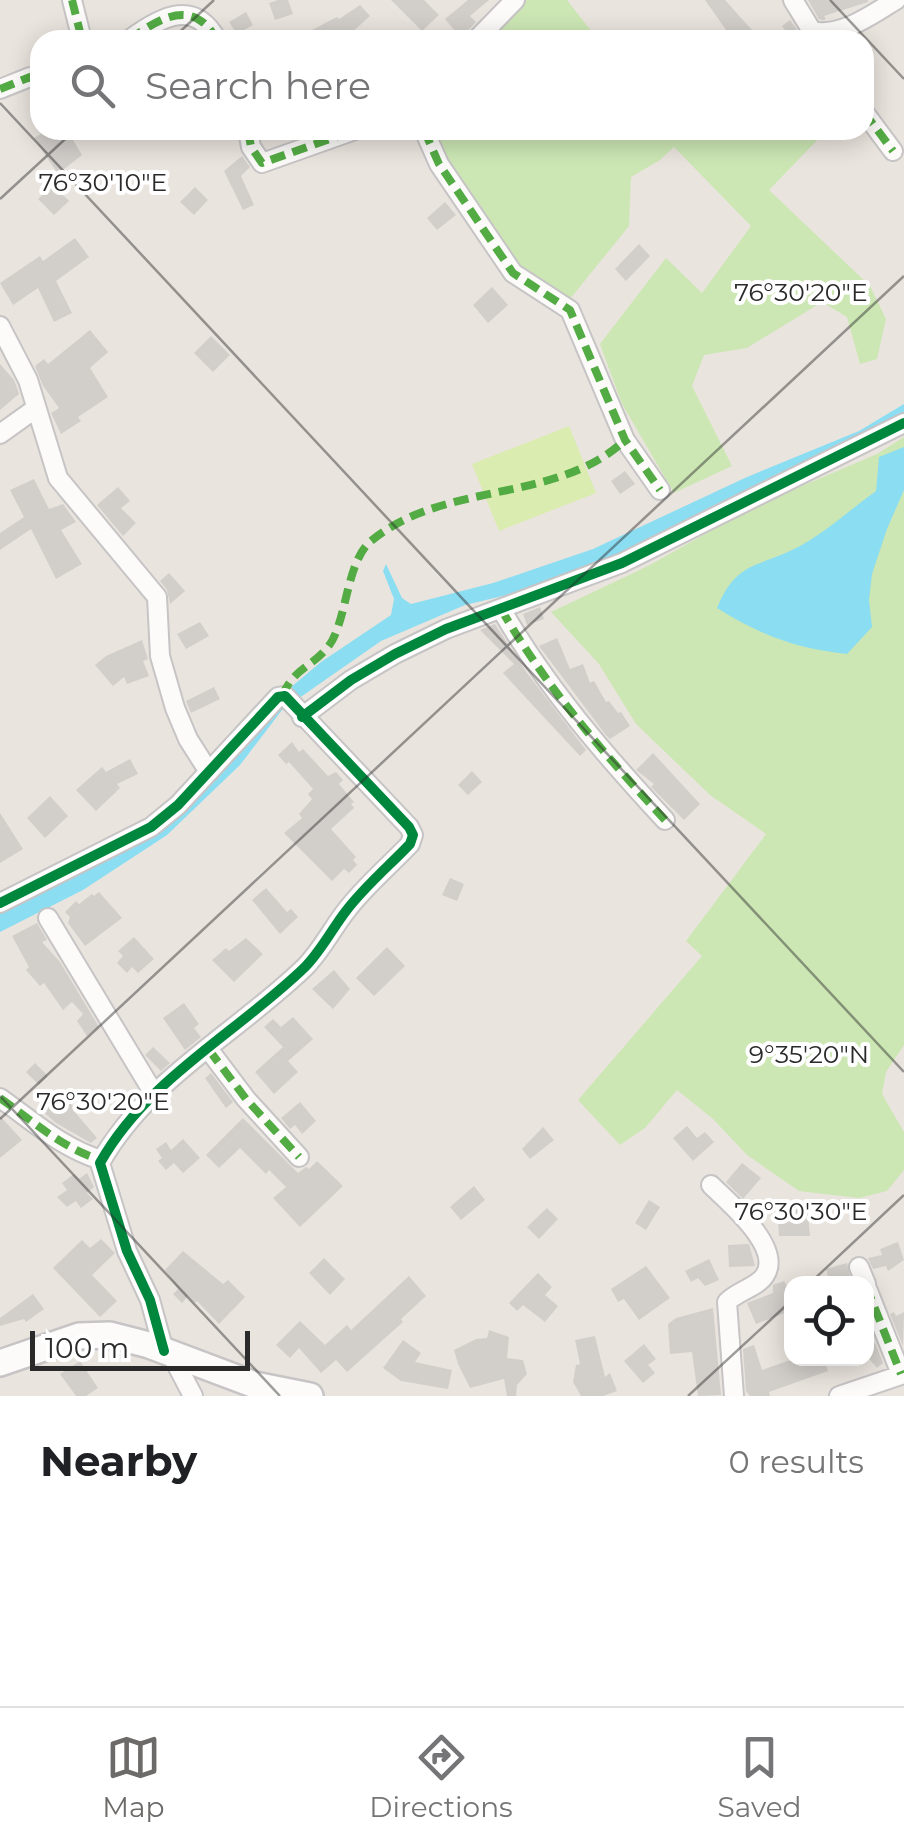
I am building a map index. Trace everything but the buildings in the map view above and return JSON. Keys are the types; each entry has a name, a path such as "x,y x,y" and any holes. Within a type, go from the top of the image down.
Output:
{"main road":[{"path":"0,1362 78,1336 127,1338 256,1385 310,1396"}],"street":[{"path":"72,0 80,30"},
{"path":"486,30 516,0"},
{"path":"792,0 811,30"},
{"path":"838,30 896,0"},
{"path":"142,30 173,6 188,4 198,9 211,30"},
{"path":"0,89 30,77"},
{"path":"874,125 893,151"},
{"path":"250,140 262,163 327,140"},
{"path":"428,140 479,228 513,273 570,310 626,440 660,490"},
{"path":"0,326 28,380 58,478 157,597 160,656 174,708 209,772"},
{"path":"0,434 34,408"},
{"path":"294,707 446,629 622,563 904,423"},
{"path":"500,608 526,654 581,726 666,820"},
{"path":"0,902 150,828 178,805 278,697 294,707 413,836 410,844 348,907 308,964 209,1050 153,1092 115,1136 102,1160 127,1252 150,1300 168,1352 193,1396"},
{"path":"48,918 153,1092"},
{"path":"209,1050 246,1099 299,1157"},
{"path":"0,1098 78,1153 102,1160"},
{"path":"712,1185 752,1226 766,1248 768,1269 762,1278 730,1298 726,1306 734,1396"},
{"path":"839,1396 903,1374 874,1303"}],"green space":[{"path":"527,0 567,0 590,30 499,30"},
{"path":"439,140 817,140 769,190 870,286 886,319 877,359 860,364 847,317 822,302 747,348 704,355 692,386 732,466 674,493 622,404 600,344 666,258 702,293 751,226 674,147 631,177 629,226 570,299 523,272 509,259 472,206"},
{"path":"569,426 596,493 499,531 472,464"},
{"path":"904,437 904,1045 886,1072 882,1094 904,1132 904,1170 887,1191 859,1198 799,1191 747,1155 713,1119 677,1090 645,1128 620,1145 578,1100 702,956 686,941 766,834 710,795 636,724 599,664 551,612 648,566 755,506 877,454"}],"water":[{"path":"904,404 904,416 640,548 544,586 465,605 381,641 282,710 240,765 167,835 83,890 0,932 0,908 144,835 284,693 321,662 391,615 394,599 383,571 386,564 402,598 411,604 493,583 593,549 747,477 859,431"},
{"path":"904,447 904,490 872,574 872,627 847,654 779,639 717,608 742,573 810,540 876,491 879,457"}],"marked path":[{"path":"72,0 80,30"},
{"path":"144,30 178,15 199,19 210,30"},
{"path":"0,89 30,77"},
{"path":"874,125 893,151"},
{"path":"250,140 262,163 327,140"},
{"path":"428,140 439,164 513,273 570,310 625,440 660,490"},
{"path":"282,696 292,679 328,647 356,563 371,541 432,508 567,474 598,460 625,440"},
{"path":"501,609 577,719 665,820"},
{"path":"209,1050 246,1099 299,1157"},
{"path":"0,1098 61,1141 101,1160"},
{"path":"874,1306 901,1374"}],"cycle path":[{"path":"302,717 351,680 446,629 622,563 904,423"},
{"path":"0,903 151,827 178,805 278,697 285,696 413,835 410,844 353,902 305,967 168,1081 142,1106 100,1163 127,1251 150,1300 164,1351"}]}
